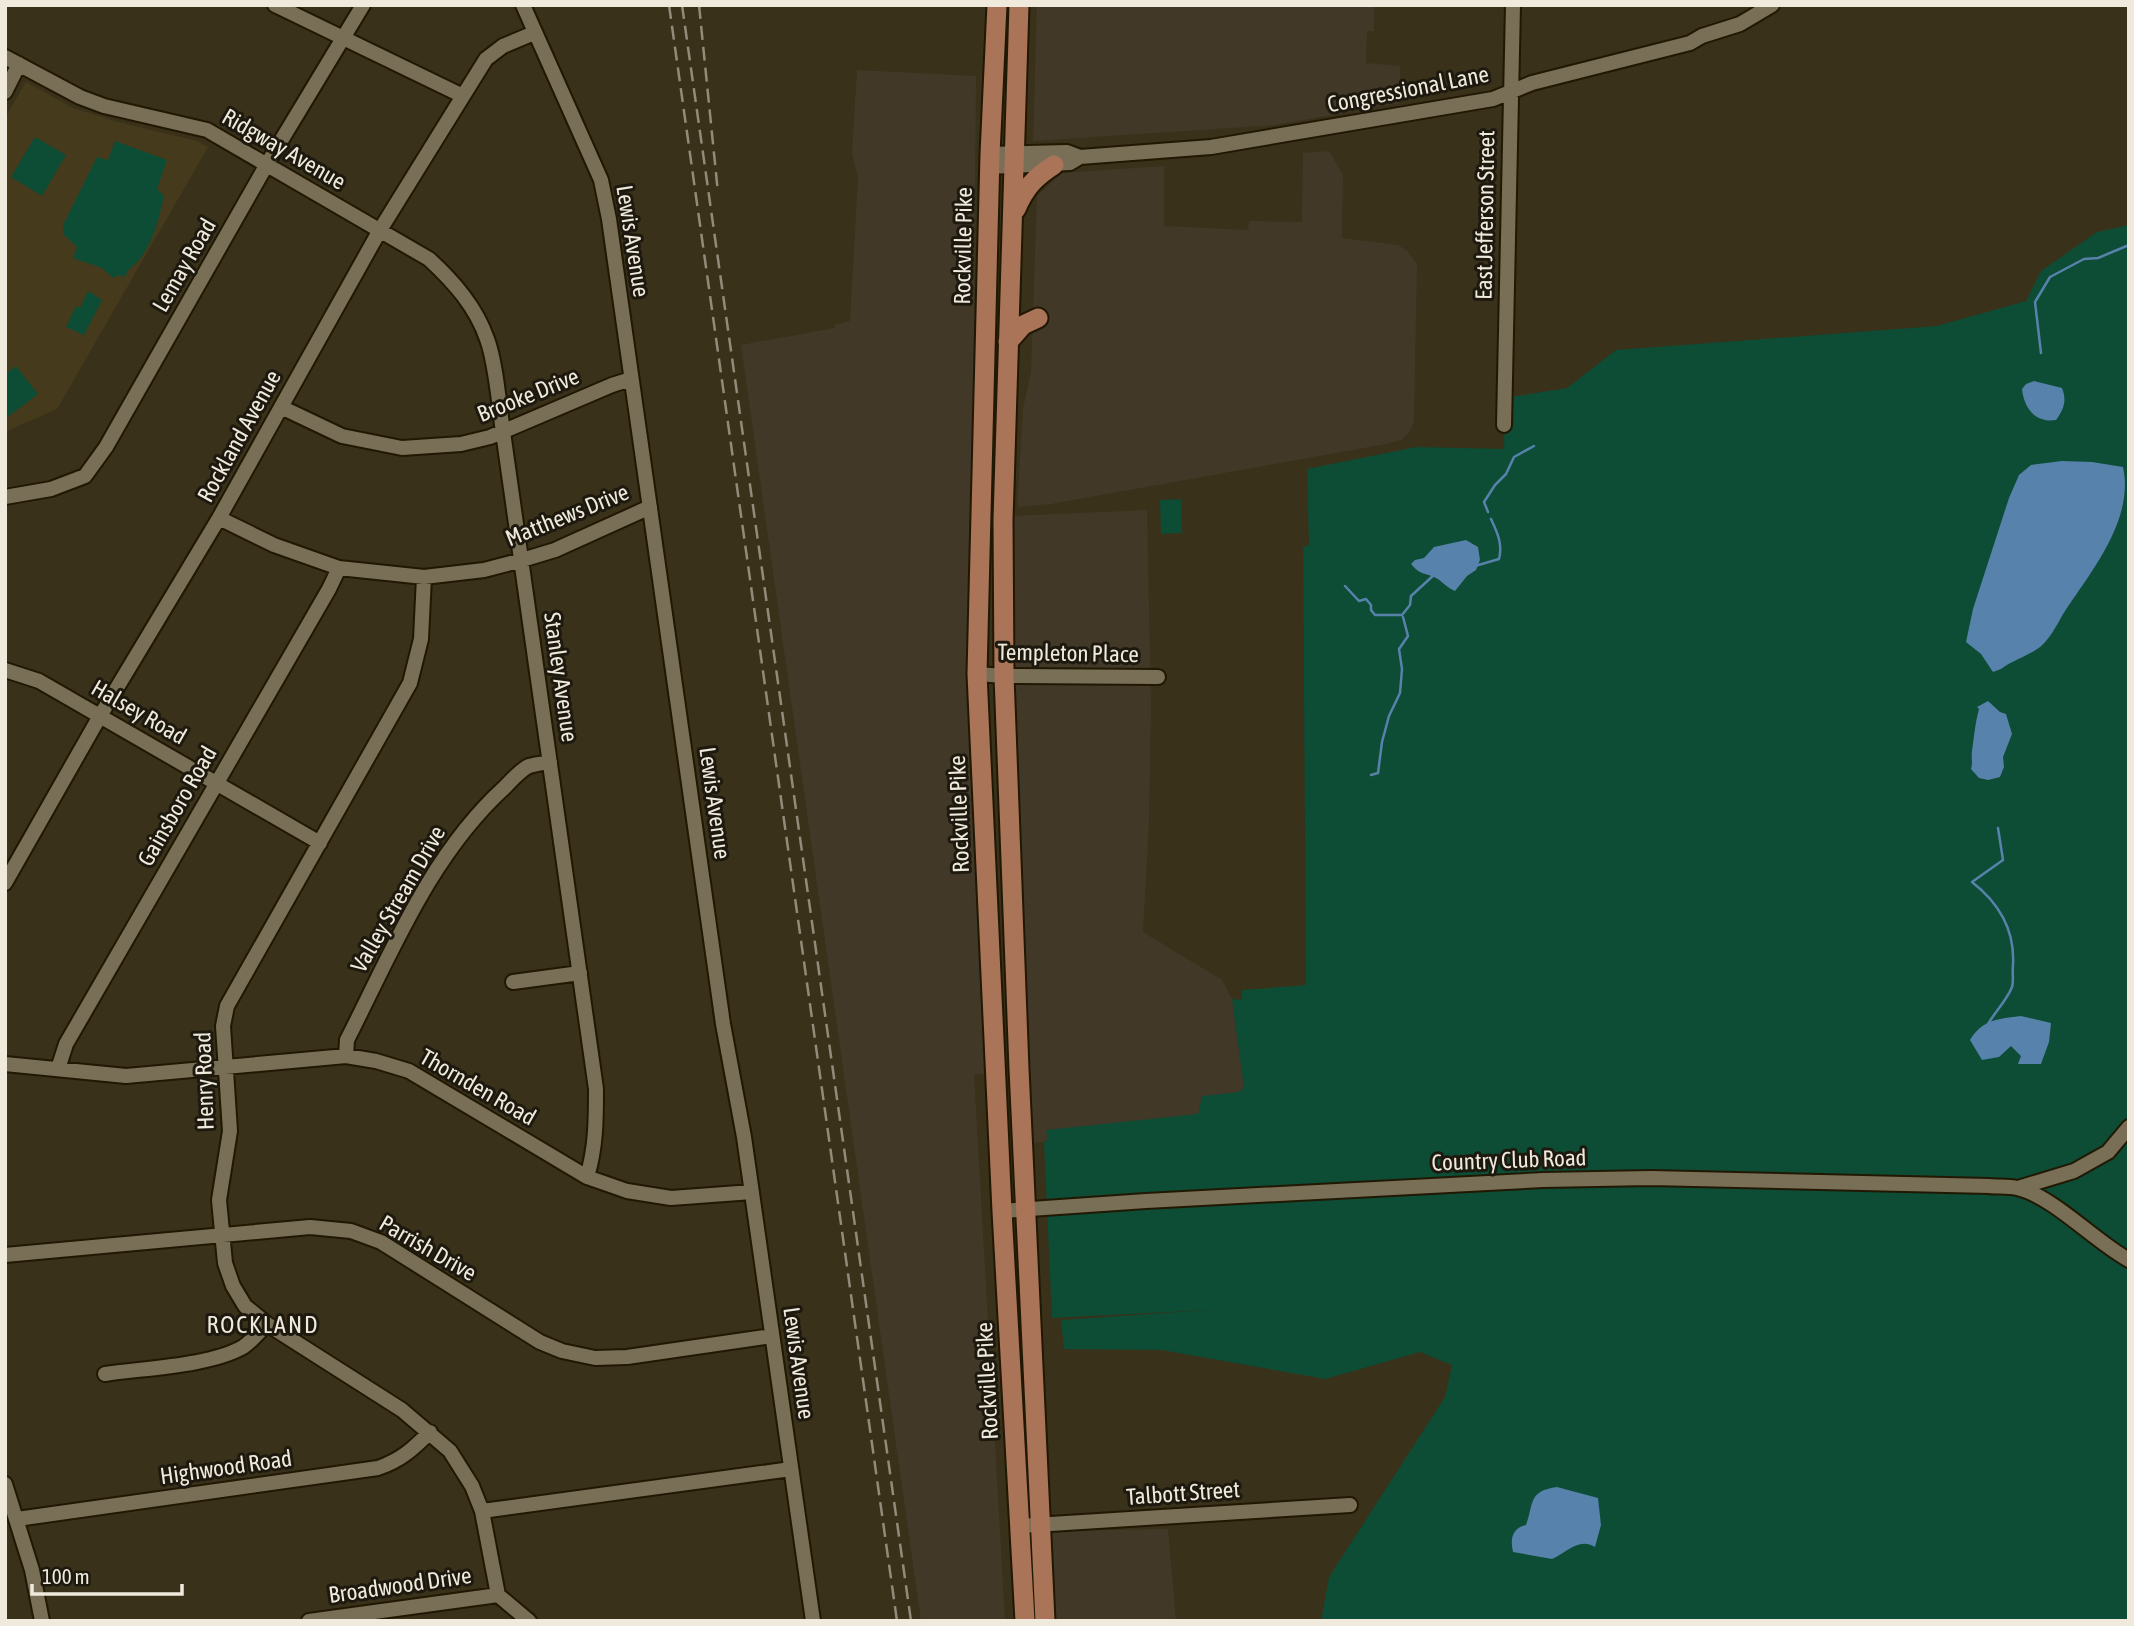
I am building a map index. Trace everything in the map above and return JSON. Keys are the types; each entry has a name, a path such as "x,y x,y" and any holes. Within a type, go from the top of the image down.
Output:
{"main road":[{"name":"Rockville Pike","path":"997,5 990,160 978,674 1002,1211 1025,1621"},
{"name":"Rockville Pike","path":"1019,5 1003,520 1004,677 1025,1209 1045,1621"},
{"path":"1013,216 1024,190 1031,181 1054,165"},
{"path":"1008,342 1023,325 1038,318 1010,296"},
{"path":"1012,1366 1032,1365"}],"street":[{"path":"275,5 463,96"},
{"name":"Lemay Road","path":"5,497 51,489 85,476 106,447 267,164 363,5"},
{"name":"Lewis Avenue","path":"523,5 601,180 609,219 723,1024 752,1192 813,1621"},
{"name":"East Jefferson Street","path":"1504,425 1513,5"},
{"name":"Congressional Lane","path":"990,160 1054,165 1069,163 1080,157 1211,147 1481,101 1532,83 1690,43 1702,36 1740,24 1772,5"},
{"name":"Rockland Avenue","path":"5,883 100,716 219,518 380,230 486,59 503,46 534,33"},
{"name":"Ridgway Avenue","path":"5,57 80,97 104,106 207,130 380,230"},
{"path":"5,92 19,64"},
{"name":"Congressional Lane","path":"1016,160 1067,152 1080,157"},
{"name":"Stanley Avenue","path":"380,230 429,259 451,279 471,306 488,340 522,561 596,1089 594,1156 587,1177"},
{"name":"Brooke Drive","path":"281,407 342,436 402,448 461,444 503,432 631,379"},
{"name":"Matthews Drive","path":"219,518 274,545 339,568 424,578 484,570 522,561 555,550 650,507"},
{"name":"Gainsboro Road","path":"58,1069 66,1044 330,589 339,568"},
{"name":"Henry Road","path":"424,578 421,639 410,683 227,1006 223,1026 230,1131 219,1200 225,1263 233,1286 245,1306 267,1324 402,1410 430,1432 459,1463 482,1511 498,1595"},
{"name":"Halsey Road","path":"5,670 39,681 320,842"},
{"name":"Templeton Place","path":"978,674 1004,677 1158,677"},
{"name":"Valley Stream Drive","path":"346,1056 347,1040 416,907 455,840 487,803 528,766 550,762"},
{"path":"513,982 580,973"},
{"name":"Thornden Road","path":"5,1064 127,1076 346,1056 376,1061 409,1071 587,1177 627,1191 671,1198 752,1192"},
{"name":"Country Club Road","path":"1002,1211 1543,1180 1651,1178 2018,1188 2074,1171 2108,1152 2129,1127"},
{"name":"Country Club Road","path":"2018,1188 2058,1209 2114,1252 2129,1259"},
{"name":"Parrish Drive","path":"5,1255 310,1227 351,1231 381,1242 540,1342 562,1351 595,1358 627,1357 772,1336"},
{"path":"105,1374 230,1353 247,1345 267,1324"},
{"name":"Highwood Road","path":"17,1519 378,1468 408,1454 430,1432"},
{"path":"482,1511 791,1469"},
{"path":"5,1483 32,1570 42,1621"},
{"name":"Talbott Street","path":"1019,1526 1350,1505"},
{"name":"Broadwood Drive","path":"309,1621 498,1595 529,1621"}],"shaded area":[{"path":"1037,5 1374,5 1374,31 1367,31 1366,63 1400,66 1400,103 1275,125 1033,141"},
{"path":"857,70 976,76 973,457 975,798 985,1074 974,1075 1005,1621 921,1621 741,345 835,328 835,325 850,321 858,178 852,153"},
{"path":"26,82 73,108 197,141 208,147 57,409 5,432 5,118"},
{"path":"1329,151 1343,175 1342,238 1398,245 1407,251 1417,264 1414,421 1410,431 1402,440 1381,445 1051,504 1017,507 1023,409 1031,372 1037,196 1062,173 1164,166 1164,226 1248,230 1249,221 1302,222 1303,153"},
{"path":"1147,510 1151,705 1149,823 1143,932 1222,980 1232,999 1247,1109 1205,1121 1026,1144 1008,516"},
{"path":"1168,1529 1176,1621 1056,1621 1049,1531"}],"green space":[{"path":"35,137 66,155 42,196 11,177"},
{"path":"115,141 167,160 157,189 164,196 152,237 144,253 125,277 118,275 113,278 102,268 73,258 77,247 63,234 64,223 97,157 108,160"},
{"path":"2129,225 2129,1621 1321,1621 1329,1577 1445,1397 1452,1365 1420,1352 1325,1379 1162,1350 1064,1349 1061,1320 1208,1310 1052,1318 1044,1142 1048,1141 1046,1130 1198,1114 1202,1096 1239,1092 1244,1088 1232,999 1242,1000 1242,990 1306,985 1303,547 1309,545 1307,469 1416,447 1504,449 1505,398 1567,388 1616,350 1937,326 2026,301 2041,271 2097,232"},
{"path":"88,291 102,300 84,335 66,327 76,306 80,308"},
{"path":"16,366 38,394 5,419 5,374"},
{"path":"1181,499 1182,533 1161,534 1160,500"}],"water":[{"path":"2034,381 2062,388 2064,405 2056,420 2037,417 2028,408 2022,389"},
{"path":"2062,461 2123,467 2125,486 2118,523 2100,558 2042,646 1993,672 1981,654 1966,642 1973,609 2009,498 2019,475 2031,465"},
{"path":"1466,540 1478,547 1480,560 1476,570 1467,576 1455,591 1436,578 1420,572 1411,564 1424,558 1434,547"},
{"path":"1988,701 2006,714 2012,734 2003,757 2004,767 2000,777 1988,780 1979,778 1971,769 1979,709 1977,707"},
{"path":"2021,1016 2051,1023 2049,1042 2041,1064 2018,1064 2021,1056 2011,1046 1999,1057 1982,1060 1970,1040 1975,1033 1992,1021"},
{"path":"1557,1487 1598,1498 1601,1525 1595,1547 1589,1544 1578,1545 1552,1559 1513,1552 1513,1535 1526,1525 1534,1499 1541,1492"}],"waterway":[{"path":"2041,353 2035,302 2050,277 2084,259 2098,258 2129,245"},
{"path":"1488,512 1484,502 1506,474 1514,457 1534,446"},
{"path":"1475,566 1499,559 1500,543 1491,519"},
{"path":"1345,586 1359,601 1366,599 1375,615 1402,615 1410,605 1411,596 1435,574"},
{"path":"1371,775 1378,773 1389,716 1400,693 1402,669 1399,649 1408,636 1403,617"},
{"path":"1988,1024 2012,987 2013,952 2003,918 1990,899 1972,882 2003,860 1998,828"}],"railway":[{"path":"669,5 897,1621"},
{"path":"682,5 911,1621"},
{"path":"699,5 718,193"}],"district":[{"name":"ROCKLAND","path":"263,1325"}]}
